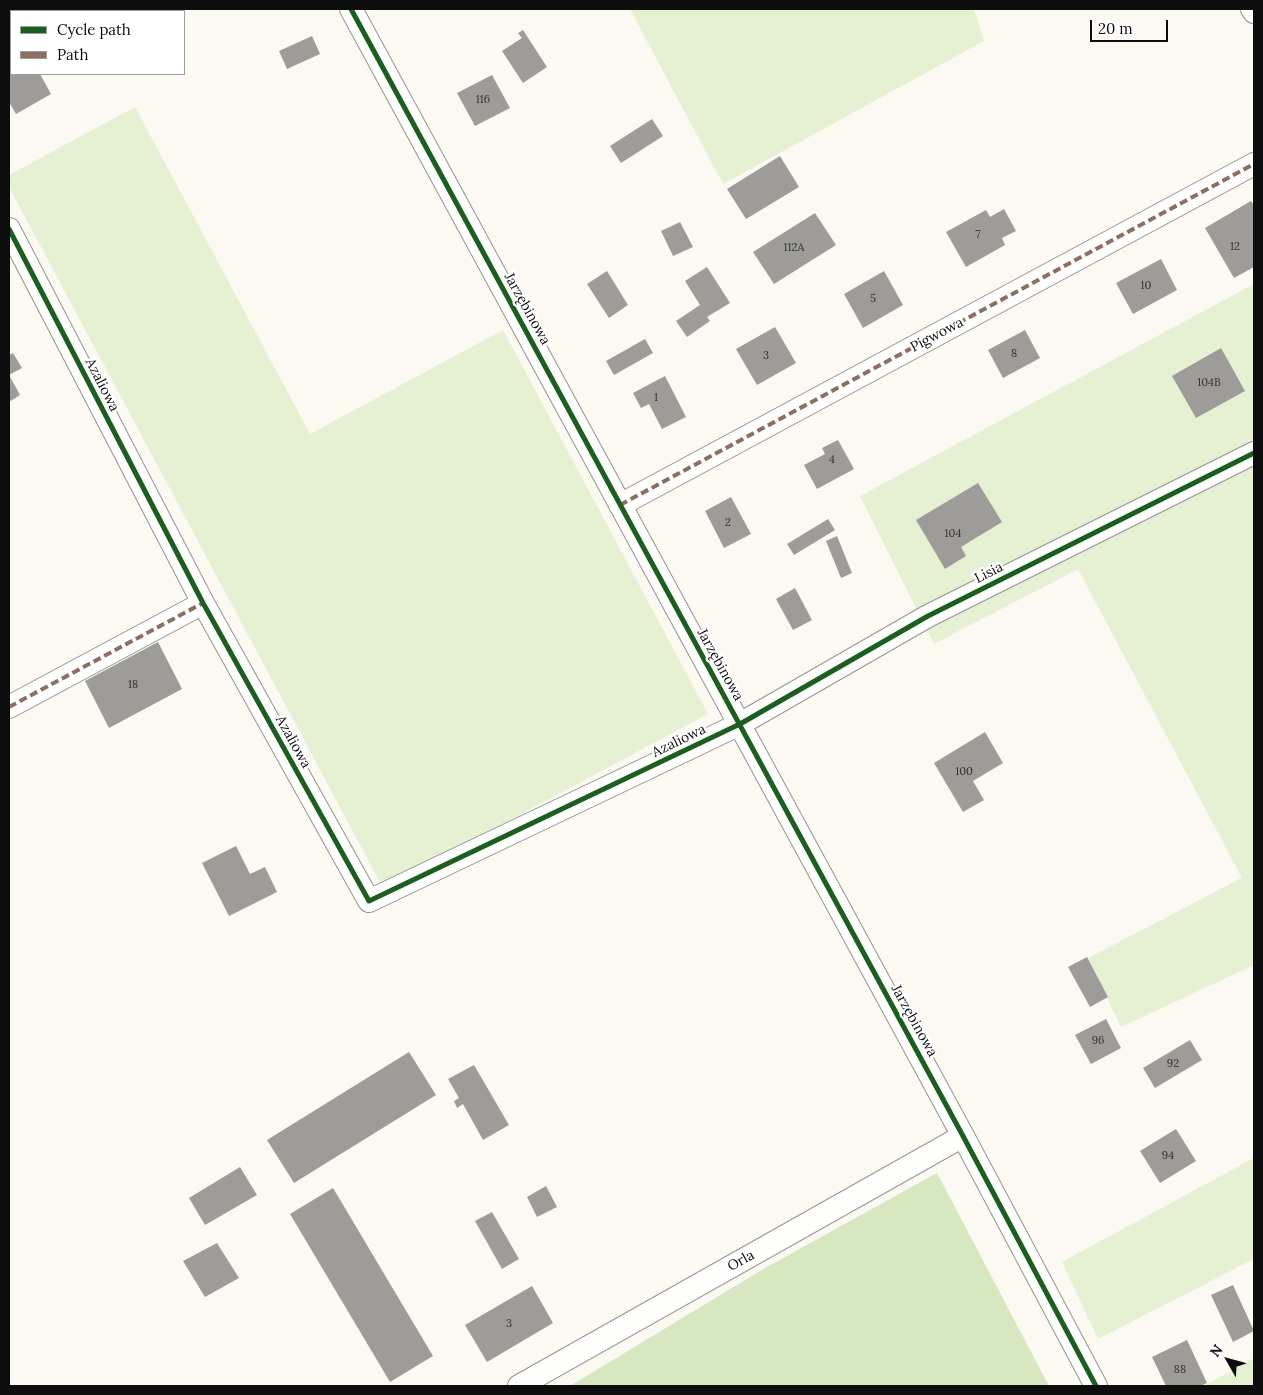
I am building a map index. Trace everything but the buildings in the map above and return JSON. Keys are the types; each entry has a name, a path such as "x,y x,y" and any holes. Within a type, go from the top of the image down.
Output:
{"street":[{"name":"Jarzębinowa","path":"350,9 740,724 1096,1386"},
{"name":"Pigwowa","path":"620,505 1254,164"},
{"name":"Azaliowa","path":"9,229 203,603 369,901 740,724"},
{"name":"Lisia","path":"740,724 928,616 1254,453"},
{"path":"9,707 203,603"},
{"name":"Orla","path":"519,1386 963,1136"}],"green space":[{"path":"630,9 974,9 984,41 723,184"},
{"path":"135,107 310,434 503,330 708,714 383,888 9,187 9,175"},
{"path":"1254,284 1254,970 1252,966 1121,1027 1088,958 1242,878 1078,569 934,644 860,496"},
{"path":"1254,1158 1254,1259 1098,1339 1062,1262"},
{"path":"937,1173 1049,1386 570,1386 765,1268"},
{"path":"1254,1358 1254,1386 1204,1386"}],"marked path":[{"path":"620,505 1254,164"},
{"path":"9,707 203,603"}],"cycle path":[{"path":"351,9 963,1136 1096,1386"},
{"path":"9,229 203,603 369,901 740,724 928,616 1254,453"}]}
